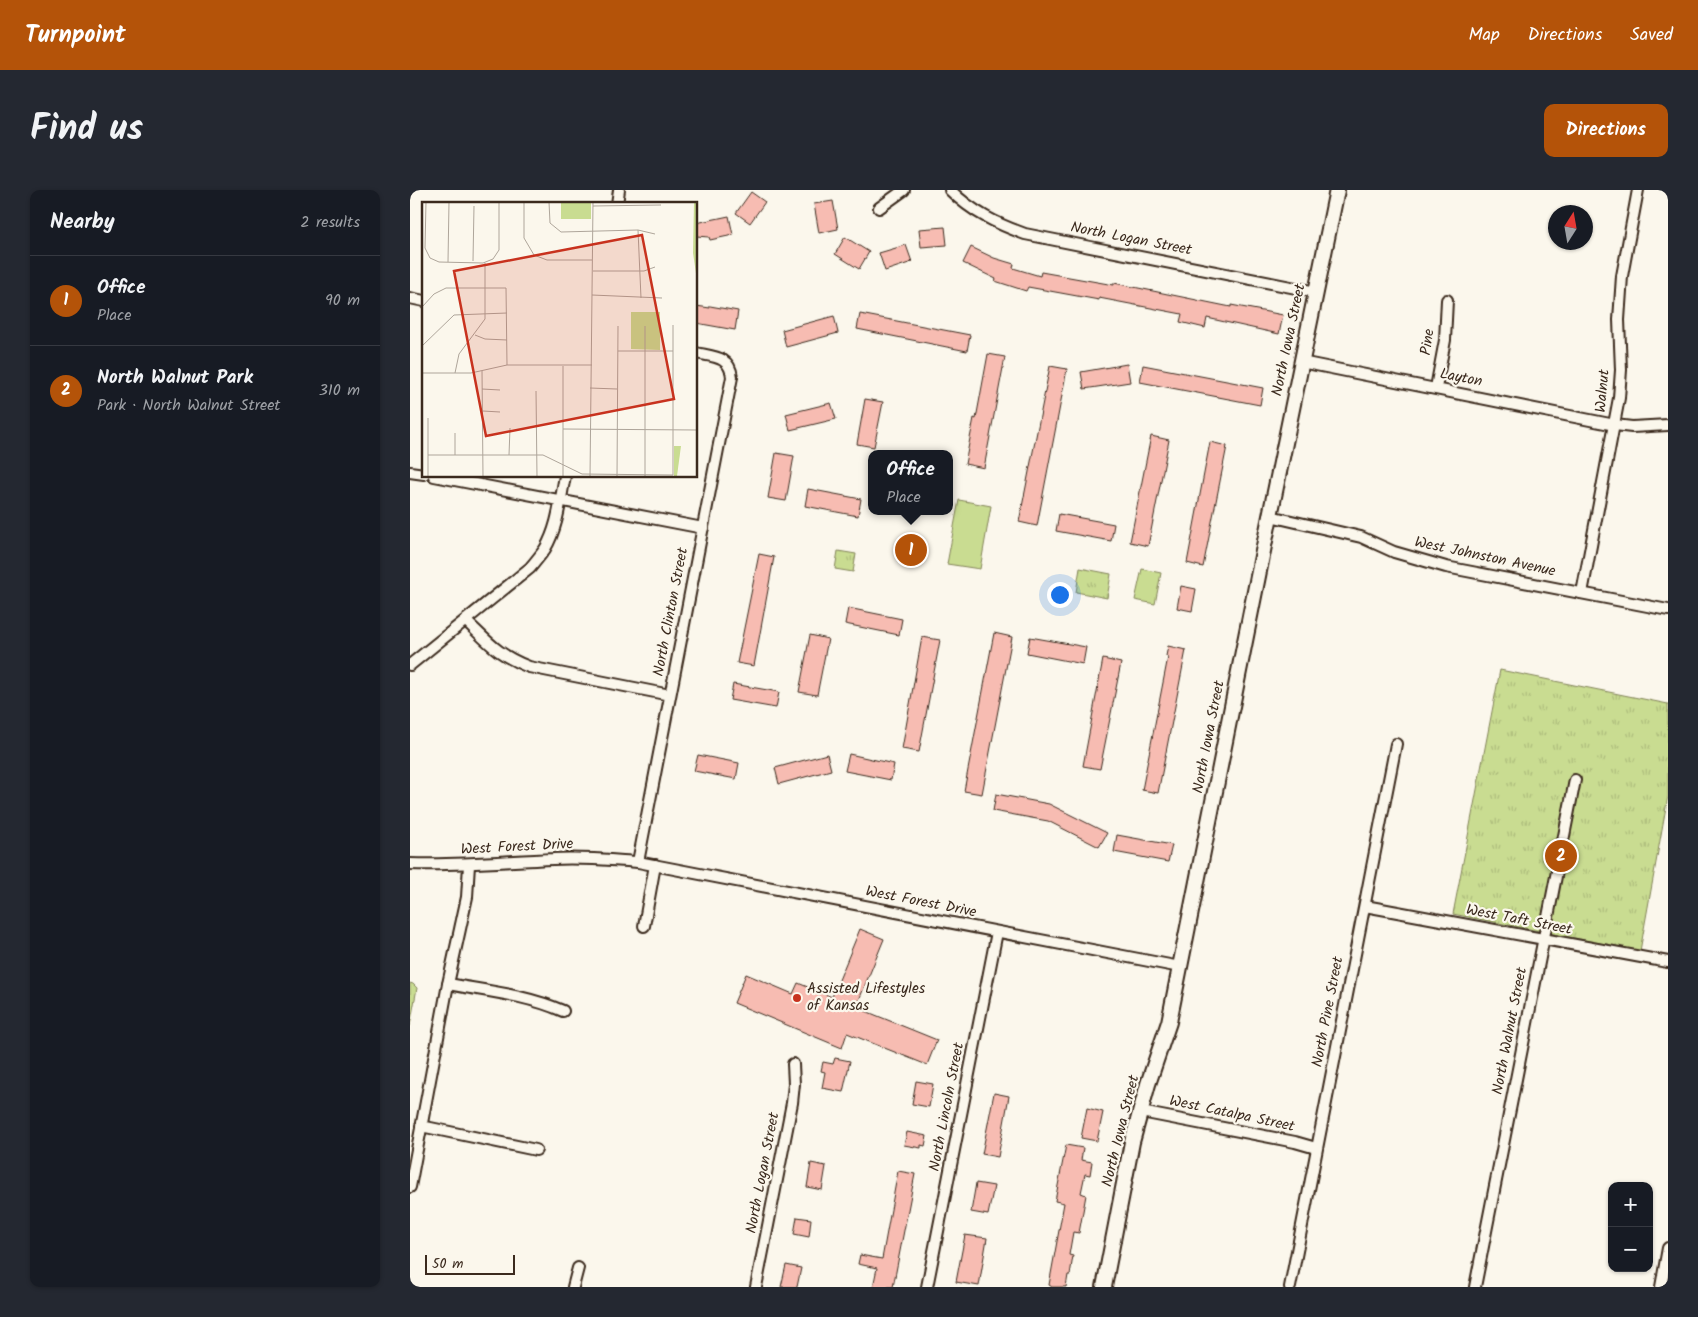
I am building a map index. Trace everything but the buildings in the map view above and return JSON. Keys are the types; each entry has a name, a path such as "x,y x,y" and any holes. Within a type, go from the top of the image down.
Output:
{"street":[{"path":"879,208 904,190"},
{"name":"North Logan Street","path":"950,190 980,214 998,224 1025,234 1316,292"},
{"name":"North Iowa Street","path":"1104,1287 1132,1142 1169,1022 1337,190"},
{"name":"Walnut","path":"1582,593 1615,425 1621,370 1619,320 1622,276 1638,190"},
{"name":"Pine","path":"1436,388 1445,340 1447,300"},
{"name":"North Clinton Street","path":"638,862 731,382 731,367 725,361 698,354"},
{"name":"Layton","path":"1301,362 1615,425 1632,427 1668,424"},
{"path":"444,478 703,528"},
{"path":"410,665 530,568 545,549 551,536 557,519 565,478"},
{"name":"West Johnston Avenue","path":"1270,516 1361,537 1394,552 1446,567 1668,610"},
{"path":"466,621 499,652 511,660 529,667 670,695"},
{"name":"North Pine Street","path":"1290,1287 1396,744"},
{"name":"North Walnut Street","path":"1475,1287 1575,780"},
{"name":"West Forest Drive","path":"410,864 469,865 554,859 638,862 1180,967"},
{"path":"410,1187 448,984 467,897 469,865"},
{"path":"644,926 655,865"},
{"name":"West Taft Street","path":"1365,906 1668,962"},
{"name":"North Lincoln Street","path":"927,1287 997,932"},
{"path":"448,984 521,998 563,1011"},
{"name":"North Logan Street","path":"756,1287 792,1103 794,1084 793,1064"},
{"name":"West Catalpa Street","path":"1141,1112 1295,1142 1316,1148"},
{"path":"422,1126 536,1150"},
{"path":"1661,1287 1668,1248"},
{"path":"574,1287 578,1268"}],"green space":[{"path":"959,500 991,506 980,569 947,564"},
{"path":"838,551 856,554 853,572 835,569"},
{"path":"1080,568 1111,574 1107,598 1076,592"},
{"path":"1142,569 1161,573 1155,604 1135,600"},
{"path":"1500,670 1668,704 1668,796 1640,951 1453,914"},
{"path":"410,983 417,988 410,1026"}],"place":[{"name":"Office","path":"911,550"},
{"name":"North Walnut Park","path":"1561,856"},
{"name":"Assisted Lifestyles of Kansas","path":"797,998"}]}
